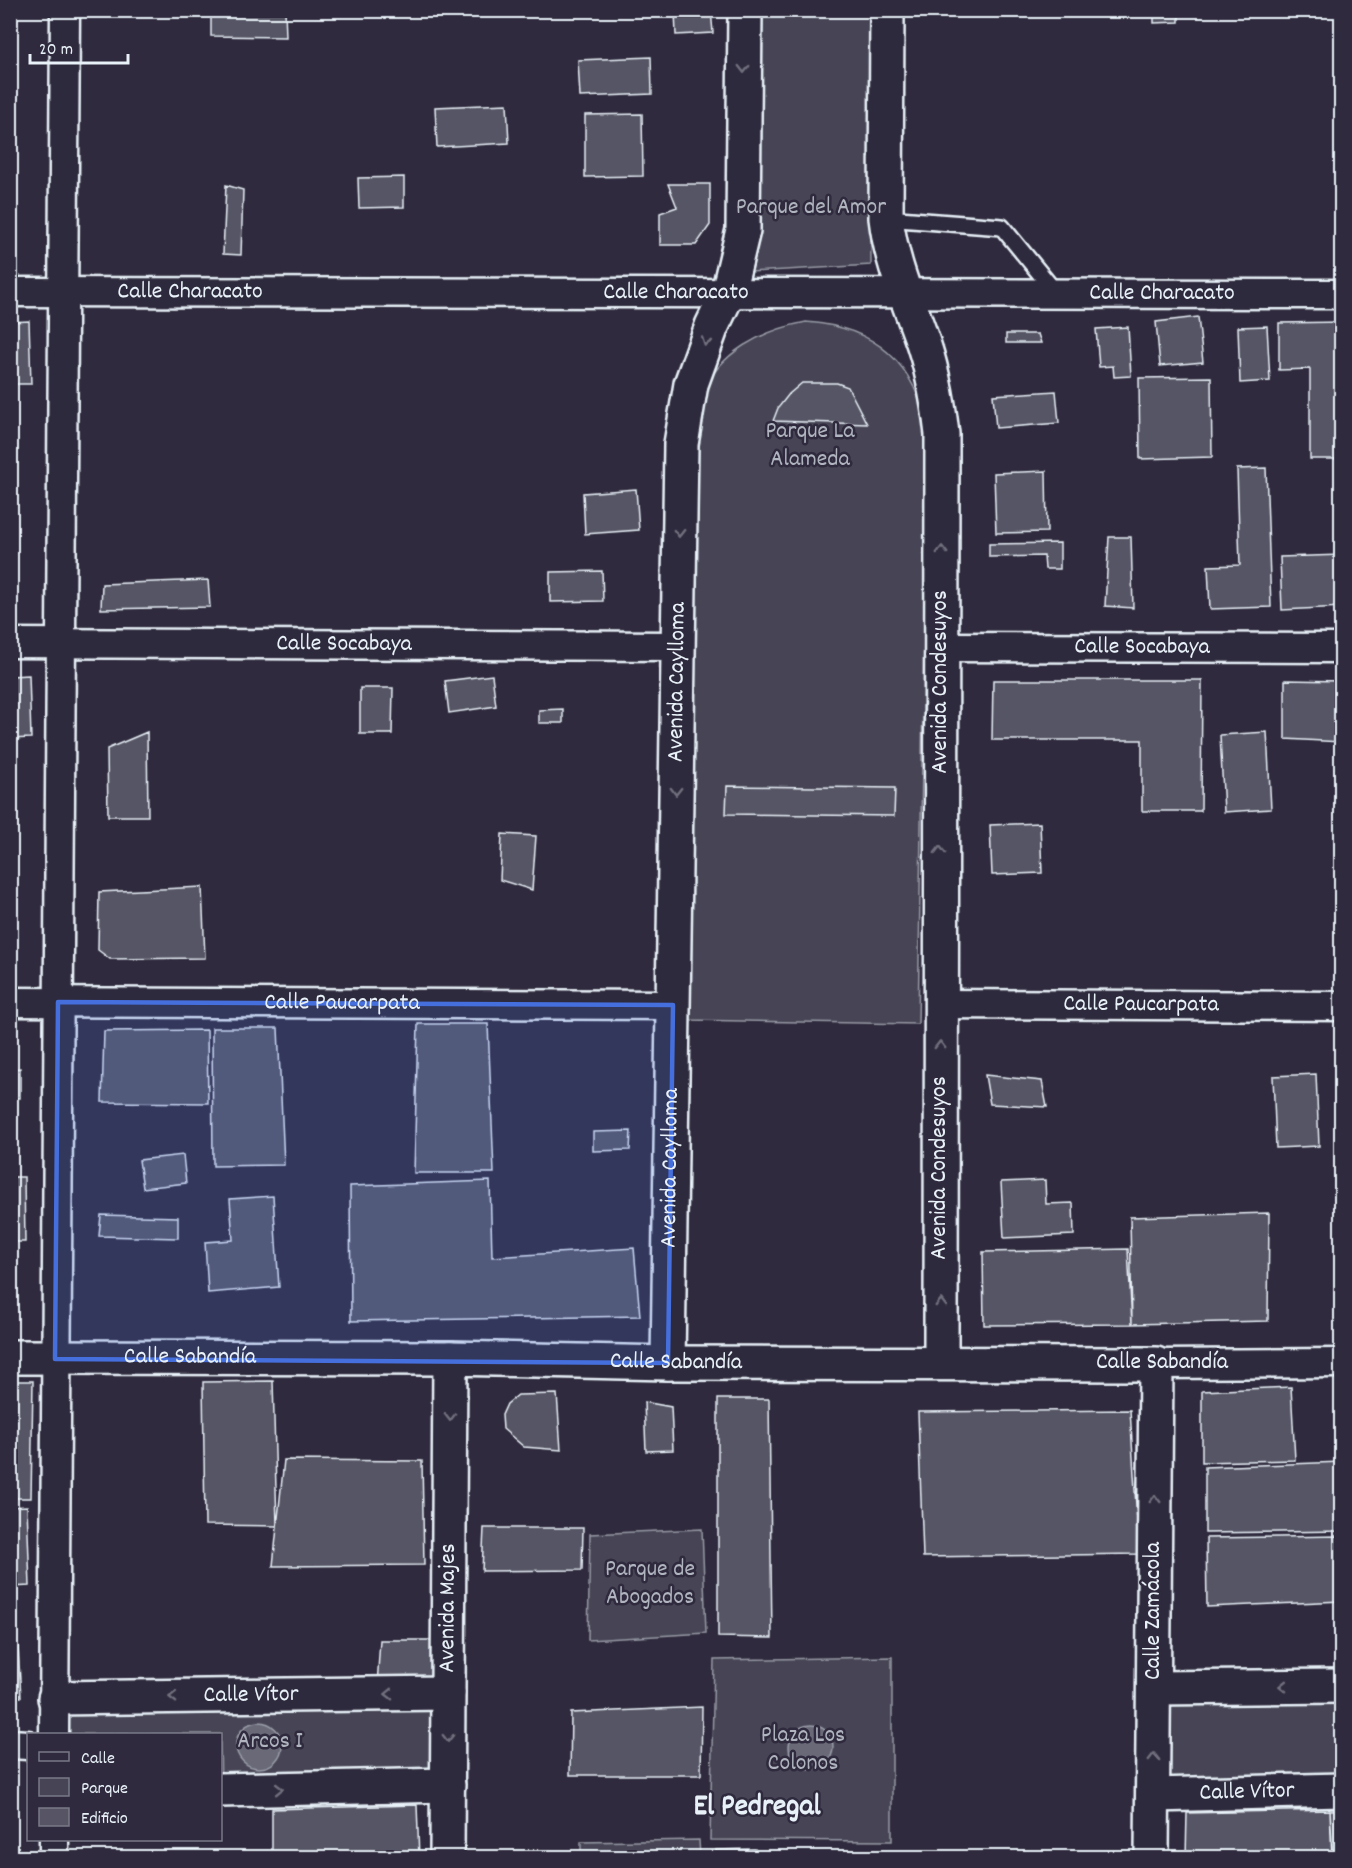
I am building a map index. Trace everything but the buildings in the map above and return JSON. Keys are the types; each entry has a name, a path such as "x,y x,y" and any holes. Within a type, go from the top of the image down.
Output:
{"main road":[{"name":"Avenida Caylloma","path":"668,1363 681,444 691,384 712,326 728,293 743,230 745,10"},
{"name":"Avenida Condesuyos","path":"887,10 886,218 890,249 903,292 921,334 933,380 942,434 941,1362"},
{"name":"Calle Sabandía","path":"10,1357 56,1359 450,1358 668,1363 1156,1364"},
{"name":"Avenida Majes","path":"447,1857 450,1358"},
{"name":"Calle Zamácola","path":"1152,1857 1156,1364"},
{"path":"1154,1688 1341,1686"},
{"name":"Calle Vítor","path":"54,1698 448,1693"},
{"path":"222,1790 448,1785"},
{"name":"Calle Vítor","path":"1154,1795 1341,1790"}],"street":[{"path":"54,1733 65,10"},
{"name":"Calle Characato","path":"10,292 1341,294"},
{"name":"Calle Socabaya","path":"10,643 678,646"},
{"name":"Calle Socabaya","path":"941,647 1341,648"},
{"name":"Calle Paucarpata","path":"10,1002 673,1005"},
{"name":"Calle Paucarpata","path":"940,1004 1341,1006"},
{"name":"Calle Sabandía","path":"1156,1364 1341,1363"},
{"path":"10,1744 27,1745"},
{"path":"54,1841 54,1857"}],"lane":[{"path":"886,218 1002,227 1056,293"}],"highlighted area":[{"path":"58,1002 673,1005 668,1363 55,1359"}],"green space":[{"name":"Parque del Amor","path":"755,11 869,11 871,265 749,272"},
{"name":"Parque La Alameda","path":"806,322 831,325 852,331 872,340 888,352 902,368 913,386 927,431 918,1024 688,1020 694,442 698,413 709,381 730,355 759,337"},
{"name":"Parque de Abogados","path":"702,1529 706,1633 588,1640 590,1534"},
{"name":"Plaza Los Colonos","path":"892,1657 892,1841 710,1840 714,1660"},
{"path":"1341,1692 1341,1790 1154,1795 1154,1698"},
{"name":"Arcos I","path":"448,1693 448,1785 222,1790 222,1733 54,1733 55,1698"},
{"path":"699,1840 700,1857 581,1857 581,1842"},
{"path":"758,1854 832,1856 832,1857 759,1858"}],"water":[{"name":"Arcos I","path":"259,1722 275,1729 282,1745 275,1761 259,1768 243,1761 236,1745 243,1729"},
{"path":"811,1725 819,1726 827,1731 832,1739 832,1755 827,1763 819,1768 811,1769 803,1768 795,1763 790,1755 789,1747 790,1739 795,1731 803,1726"}],"district":[{"name":"El Pedregal","path":"757,1808"}]}
